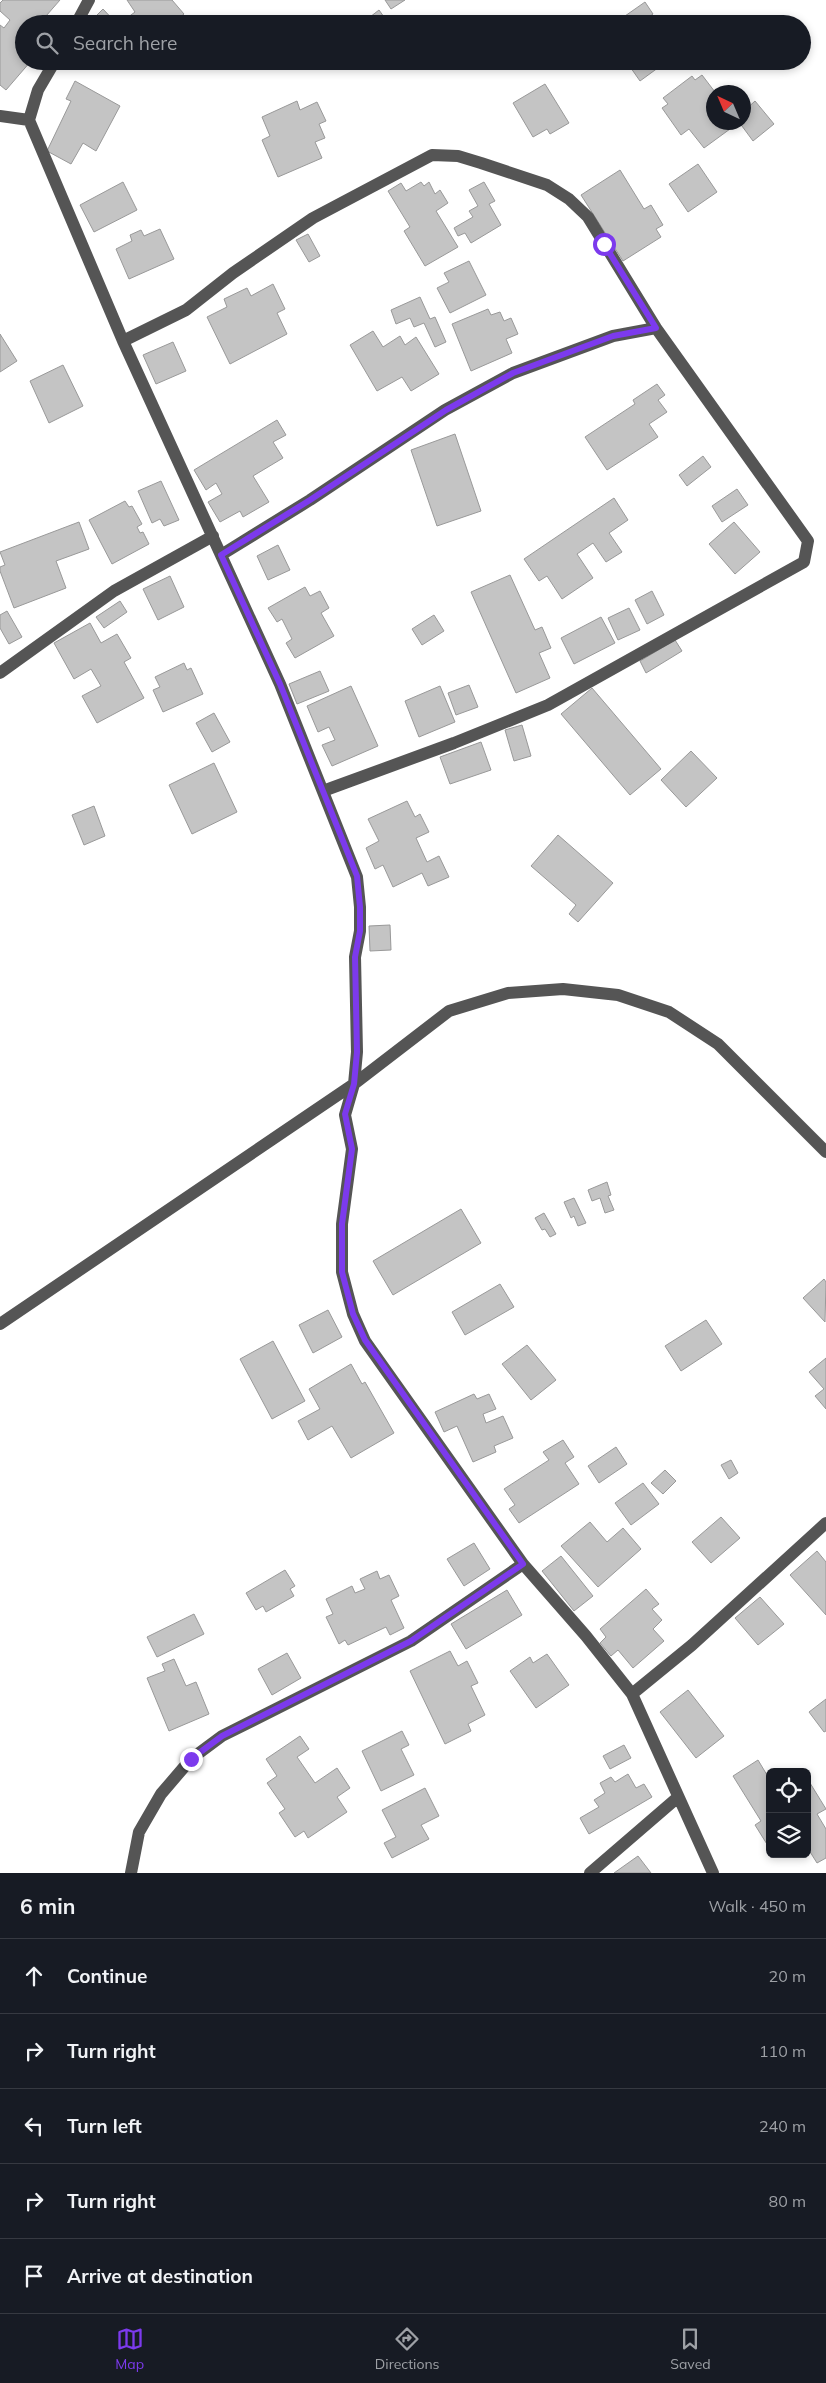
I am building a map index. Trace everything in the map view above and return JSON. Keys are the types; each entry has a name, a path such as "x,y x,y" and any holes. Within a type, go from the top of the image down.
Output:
{"street":[{"path":"81,15 89,0"},
{"path":"49,70 38,90 29,120 124,341 280,684 357,876 360,907 360,931 355,957 357,1052 354,1084 345,1114 352,1149 342,1224 342,1272 353,1314 365,1340 523,1564 586,1636 632,1694 677,1798 713,1873"},
{"path":"0,116 29,120"},
{"path":"124,341 186,310 232,273 313,218 432,155 458,156 481,162 547,185 569,199 588,217 656,328 808,541 804,562 548,705 454,743 323,791"},
{"path":"221,555 326,490 446,410 513,373 613,336 656,328"},
{"path":"0,673 114,592 213,536"},
{"path":"0,1324 354,1084 450,1011 508,993 563,989 618,995 668,1012 718,1044 826,1152"},
{"path":"632,1694 692,1645 826,1523"},
{"path":"131,1873 139,1832 161,1794 191,1759 222,1736 411,1641 523,1564"},
{"path":"590,1873 677,1798"}],"building":[{"path":"3,0 60,0 47,15 15,15 15,70 23,70 6,90 0,85 0,25 4,28 10,20 0,11 0,3"},
{"path":"127,0 172,0 184,14 131,15 135,12"},
{"path":"385,0 405,0 391,9"},
{"path":"645,2 653,14 652,15 626,15"},
{"path":"103,9 109,15 97,15"},
{"path":"379,10 383,15 373,15"},
{"path":"632,70 655,70 640,81"},
{"path":"702,75 710,85 706,85 706,130 729,130 704,148 689,129 681,135 662,108 668,104 663,98 692,76 695,80"},
{"path":"75,81 120,106 96,151 83,143 71,164 47,151 71,101 66,99"},
{"path":"545,84 569,123 550,134 547,129 533,137 513,103"},
{"path":"297,101 300,110 317,102 326,121 319,124 325,138 315,142 322,158 278,177 262,140 270,136 262,117"},
{"path":"755,101 774,124 753,141 745,130 751,130 751,105"},
{"path":"698,164 717,192 688,212 669,184"},
{"path":"620,170 644,209 651,205 663,225 656,229 661,237 623,261 581,195"},
{"path":"123,182 137,210 94,232 80,205"},
{"path":"421,182 424,186 429,182 435,194 440,190 448,203 436,211 458,247 425,266 404,231 410,227 388,191 401,183 406,191"},
{"path":"484,182 495,201 489,204 501,225 471,243 465,233 458,236 454,228 473,217 469,211 478,206 469,190"},
{"path":"160,229 174,259 129,279 116,249 132,241 130,235 141,230 144,236"},
{"path":"308,234 320,256 309,262 296,240"},
{"path":"469,261 486,295 450,313 437,288 449,282 444,273"},
{"path":"273,284 285,309 277,313 287,334 230,364 207,317 227,307 224,299 247,288 251,296"},
{"path":"420,297 430,319 435,317 446,342 435,347 424,323 414,327 410,318 396,324 391,310"},
{"path":"488,309 491,315 500,312 504,321 511,318 518,334 506,339 512,353 471,371 452,324"},
{"path":"373,331 383,347 400,336 405,345 416,337 439,374 411,391 402,377 377,391 350,345"},
{"path":"0,334 17,361 0,372"},
{"path":"173,342 186,371 156,384 143,355"},
{"path":"63,365 83,406 49,423 30,381"},
{"path":"657,384 665,395 658,400 667,412 649,424 658,437 607,470 585,437 635,404 633,400"},
{"path":"277,420 286,435 273,442 283,458 253,476 269,502 243,517 240,511 220,522 208,502 222,494 216,483 206,490 194,470"},
{"path":"455,434 481,511 437,526 411,450"},
{"path":"703,456 711,467 687,486 679,475"},
{"path":"161,481 179,520 164,526 160,519 152,523 138,491"},
{"path":"737,489 748,505 722,522 712,506"},
{"path":"614,498 628,520 609,533 622,552 606,562 593,543 577,554 593,578 562,599 547,576 539,581 524,559"},
{"path":"125,501 129,507 132,506 142,524 137,527 140,533 143,532 149,544 112,564 89,520"},
{"path":"79,522 89,549 56,561 66,588 14,608 0,571 0,567 5,565 0,552"},
{"path":"734,522 760,552 735,574 709,544"},
{"path":"278,545 290,570 268,580 257,556"},
{"path":"510,575 535,630 542,627 551,648 539,653 550,678 516,693 471,592"},
{"path":"170,576 184,607 158,620 143,589"},
{"path":"305,587 310,596 320,591 329,608 321,613 334,636 295,658 286,643 292,639 282,619 277,622 268,608"},
{"path":"652,591 664,615 647,624 635,600"},
{"path":"120,601 127,612 104,628 96,617"},
{"path":"629,608 640,630 618,640 608,618"},
{"path":"7,611 22,637 9,644 0,628 0,615"},
{"path":"434,615 444,631 422,645 412,629"},
{"path":"601,617 615,643 574,664 561,638"},
{"path":"90,623 101,643 117,634 131,658 124,662 144,698 97,723 82,696 101,686 91,669 74,679 54,643"},
{"path":"675,640 682,651 646,673 640,661"},
{"path":"184,663 187,670 191,668 203,694 163,712 153,690 160,687 155,677"},
{"path":"320,671 329,691 297,704 289,684"},
{"path":"469,685 478,707 456,715 448,693"},
{"path":"351,686 378,746 332,766 322,745 335,740 329,727 318,732 307,706"},
{"path":"440,686 455,722 419,737 405,701"},
{"path":"592,688 661,769 630,795 561,714"},
{"path":"214,713 230,742 212,752 196,723"},
{"path":"522,725 531,756 514,761 505,730"},
{"path":"481,742 491,770 450,784 440,757"},
{"path":"691,751 717,778 686,807 661,780"},
{"path":"214,763 237,812 192,834 169,785"},
{"path":"407,801 415,817 420,814 429,832 416,838 427,862 439,856 449,877 428,886 422,873 393,887 383,865 375,869 366,848 379,841 368,819"},
{"path":"94,806 105,836 84,845 72,815"},
{"path":"558,835 613,883 578,922 569,914 576,905 531,866"},
{"path":"390,925 391,950 370,951 369,926"},
{"path":"607,1182 611,1195 608,1196 614,1210 605,1213 600,1198 592,1201 588,1190"},
{"path":"574,1198 586,1223 578,1226 574,1216 571,1218 564,1202"},
{"path":"461,1209 481,1243 393,1295 373,1261"},
{"path":"544,1213 556,1234 550,1237 545,1229 542,1230 535,1218"},
{"path":"824,1279 826,1282 825,1322 803,1298"},
{"path":"500,1284 514,1307 465,1335 452,1312"},
{"path":"328,1310 342,1337 313,1353 299,1325"},
{"path":"706,1320 722,1344 681,1371 665,1346"},
{"path":"273,1341 305,1401 272,1419 240,1359"},
{"path":"527,1345 556,1380 531,1400 502,1364"},
{"path":"826,1358 826,1409 815,1396 824,1389 809,1372"},
{"path":"351,1364 362,1384 365,1382 394,1433 351,1458 332,1426 308,1440 298,1421 320,1409 309,1389"},
{"path":"474,1394 477,1399 489,1394 496,1409 483,1414 486,1423 503,1416 513,1438 494,1446 496,1452 473,1462 457,1426 444,1432 435,1412"},
{"path":"563,1440 574,1457 565,1463 579,1484 519,1523 509,1509 515,1505 504,1489 549,1460 543,1452"},
{"path":"616,1447 627,1464 599,1483 588,1466"},
{"path":"731,1460 738,1473 729,1479 721,1465"},
{"path":"665,1470 676,1481 663,1494 651,1483"},
{"path":"643,1483 659,1504 631,1525 615,1503"},
{"path":"721,1517 740,1538 711,1563 692,1542"},
{"path":"590,1522 607,1542 623,1528 641,1549 598,1587 561,1546"},
{"path":"474,1543 490,1569 464,1586 447,1559"},
{"path":"817,1551 826,1562 826,1615 790,1575"},
{"path":"561,1556 593,1596 574,1611 542,1571"},
{"path":"285,1570 295,1586 290,1589 294,1596 266,1612 263,1606 256,1610 246,1593"},
{"path":"377,1571 380,1579 389,1575 399,1596 391,1600 404,1628 390,1635 386,1627 348,1645 345,1640 339,1644 326,1617 333,1614 326,1599 352,1586 355,1593 365,1589 360,1579"},
{"path":"646,1589 659,1604 652,1609 662,1620 653,1629 664,1641 633,1668 618,1650 611,1656 600,1643 606,1637 600,1629"},
{"path":"507,1590 522,1615 466,1649 451,1624"},
{"path":"760,1597 784,1624 758,1645 735,1618"},
{"path":"194,1614 204,1634 157,1657 147,1637"},
{"path":"450,1651 458,1666 467,1661 478,1683 471,1686 485,1715 468,1724 471,1731 445,1744 410,1671"},
{"path":"287,1653 301,1678 272,1695 258,1669"},
{"path":"547,1654 569,1685 536,1708 510,1671 530,1657 533,1663"},
{"path":"174,1659 186,1686 196,1682 209,1714 169,1731 147,1678 165,1671 162,1664"},
{"path":"688,1690 724,1736 696,1758 660,1712"},
{"path":"826,1699 826,1731 824,1732 809,1712"},
{"path":"402,1731 409,1745 401,1749 414,1775 381,1791 362,1751"},
{"path":"300,1736 309,1749 297,1757 315,1783 337,1768 350,1788 337,1797 347,1812 308,1838 304,1831 295,1837 279,1813 285,1809 267,1783 277,1776 266,1759"},
{"path":"624,1745 631,1758 610,1769 603,1756"},
{"path":"758,1760 766,1773 766,1843 755,1825 761,1821 733,1776"},
{"path":"628,1774 636,1788 644,1784 652,1797 589,1834 580,1818 599,1807 594,1800 605,1793 600,1783 611,1777 615,1782"},
{"path":"811,1785 826,1809 817,1814 826,1829 826,1858 817,1863 811,1853"},
{"path":"425,1788 439,1816 421,1825 429,1839 392,1858 384,1843 396,1837 382,1810"},
{"path":"638,1856 651,1873 614,1873"}],"route":[{"path":"191,1759 222,1736 411,1641 523,1564 365,1340 353,1314 342,1272 342,1224 352,1149 345,1114 354,1084 357,1052 355,957 360,931 360,907 357,876 280,684 221,555 351,474 446,410 513,373 567,351 613,336 656,328 604,244"}]}
